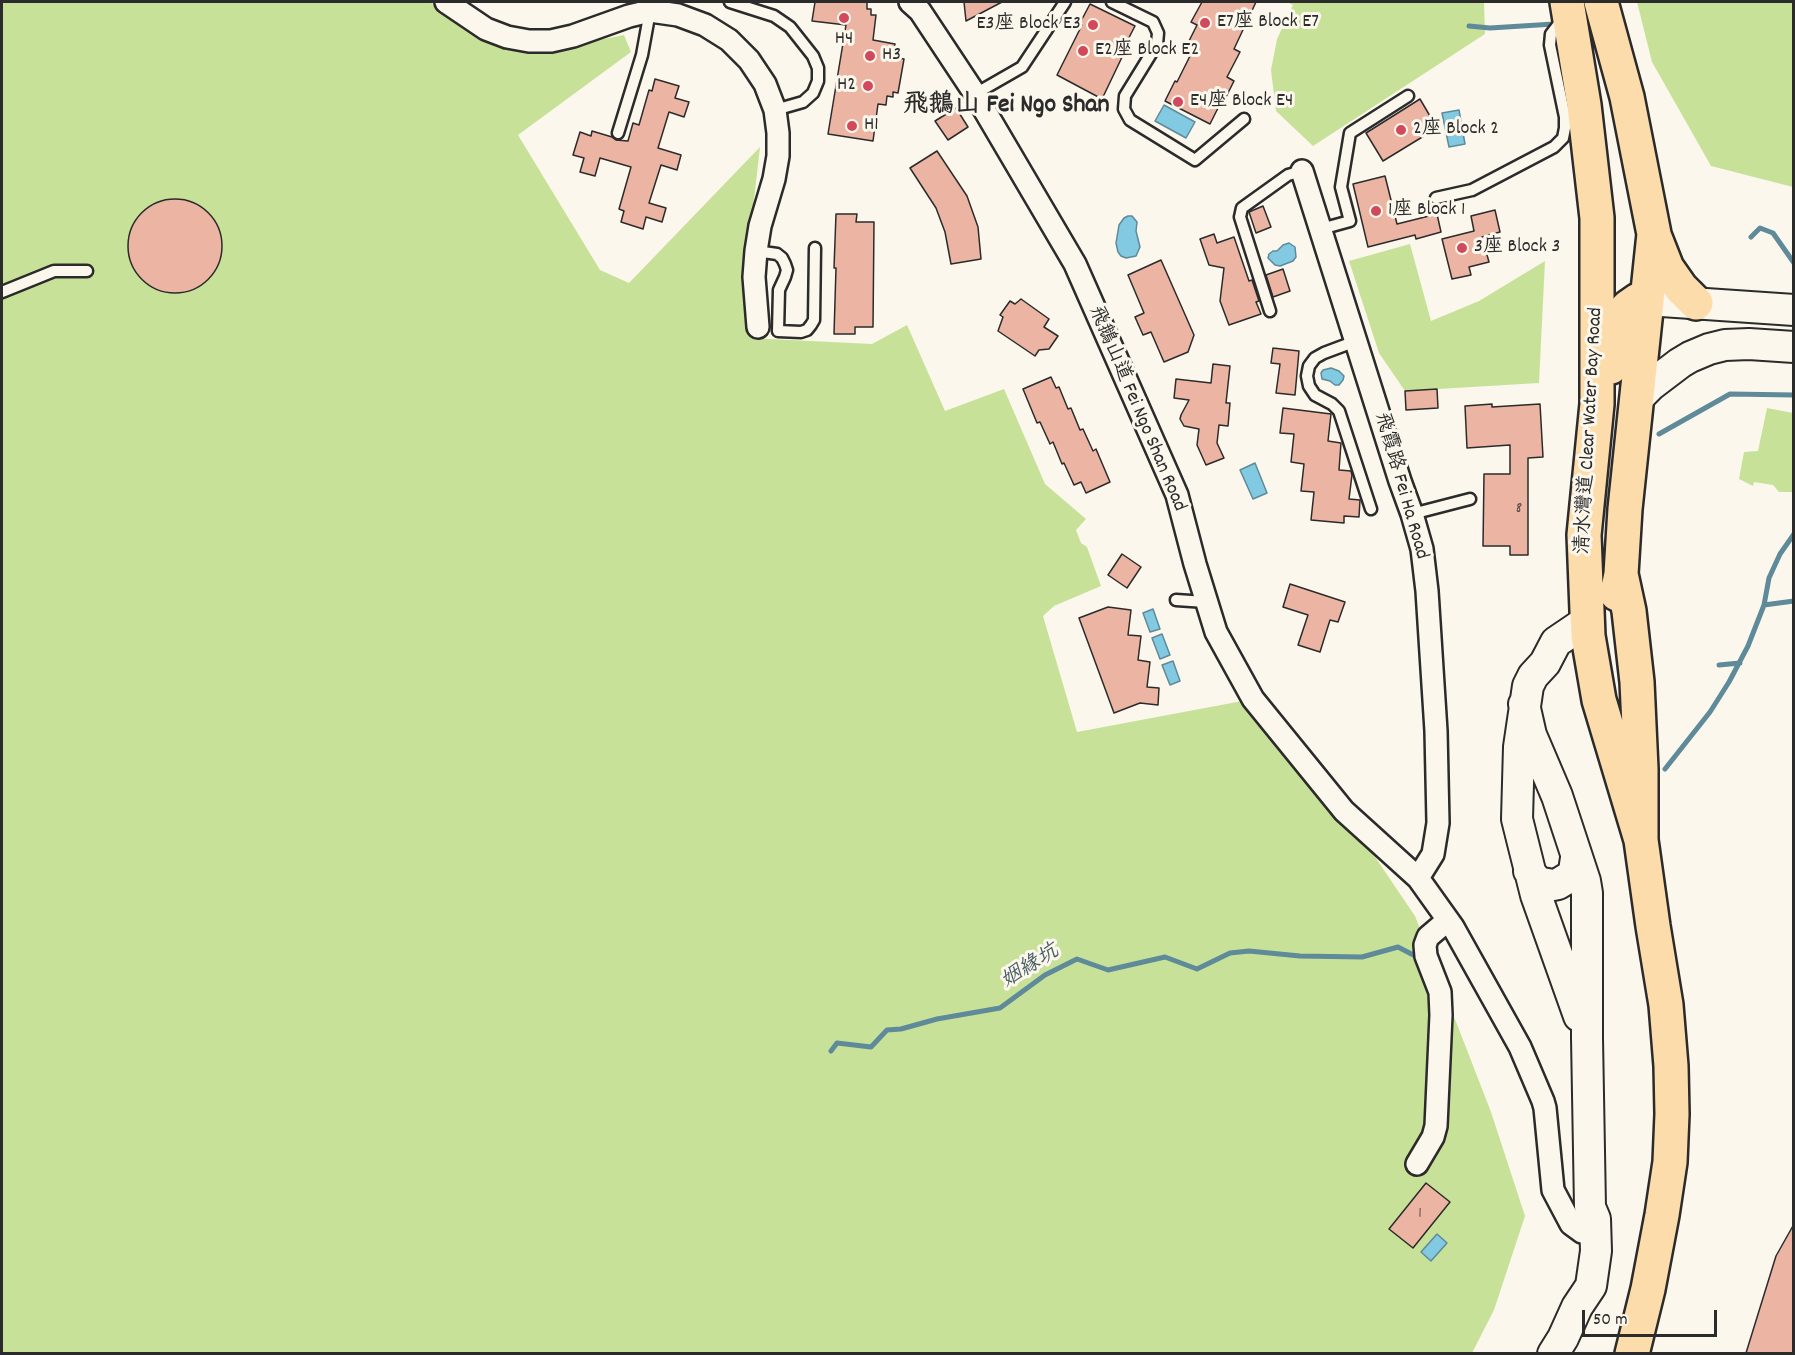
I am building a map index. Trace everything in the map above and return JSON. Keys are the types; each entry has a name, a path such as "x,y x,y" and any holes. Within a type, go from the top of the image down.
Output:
{"main road":[{"name":"清水灣道 Clear Water Bay Road","path":"1601,2 1627,97 1654,234 1625,509 1621,574"},
{"name":"清水灣道 Clear Water Bay Road","path":"1568,11 1584,105 1597,218 1597,404 1584,535 1587,621 1599,700 1641,840"},
{"path":"1654,234 1667,268 1681,288 1696,303"},
{"path":"1597,404 1617,352 1622,315 1638,300 1794,310"},
{"path":"1636,400 1680,363 1709,349 1725,345 1749,344 1794,347"},
{"path":"1545,663 1565,664 1591,653 1613,612 1621,574"},
{"path":"1621,574 1629,611 1637,682 1641,840 1666,1005 1672,1114 1670,1162 1662,1215 1648,1289 1632,1353"},
{"path":"1587,621 1556,642 1545,663 1530,681 1526,691 1519,747 1517,819 1536,895 1587,1038"},
{"path":"1524,704 1531,735 1557,796 1587,893 1589,1225 1596,1251 1591,1286 1577,1307 1563,1338 1553,1353"},
{"path":"1529,871 1537,881 1558,884 1574,871 1576,858"}],"street":[{"path":"446,2 486,29 507,37 529,41 551,41 573,36 650,11 678,15 705,25 729,40 749,60 765,84 775,111 778,133 778,156 774,179 760,226 756,251 754,277 758,327"},
{"name":"飛鵝山道 Fei Ngo Shan Road","path":"910,2 920,11 975,94 1075,264 1177,495 1216,632 1253,699 1344,812 1418,878 1448,920 1520,1047 1545,1108 1553,1190 1571,1224 1589,1225"},
{"name":"飛霞路 Fei Ha Road","path":"1302,171 1422,549 1436,731 1438,823 1433,854 1418,878"},
{"path":"1417,1164 1433,1137 1436,1126 1442,1015 1440,992 1426,956 1425,945 1428,937 1448,920"}],"lane":[{"path":"730,2 774,16 790,27 813,56 818,68 818,81 813,93 803,102 775,111"},
{"path":"975,94 1022,67 1065,2"},
{"path":"1112,2 1153,22 1158,33 1157,44 1125,96 1124,109 1130,120 1195,160 1244,119"},
{"path":"618,133 642,55 650,11"},
{"path":"1436,198 1472,190 1554,147 1563,138 1565,117 1550,45 1551,34 1568,11"},
{"path":"1321,229 1350,221 1341,187 1350,133 1408,96"},
{"path":"1270,311 1240,217 1242,208 1288,175 1302,171"},
{"path":"756,251 777,254 782,258 787,270 779,290 778,331 801,332 812,326 814,320 815,248"},
{"path":"2,292 54,271 87,271"},
{"path":"1356,341 1315,358 1309,366 1307,376 1309,386 1315,394 1339,411 1371,509"},
{"path":"1412,514 1470,499"},
{"path":"1176,600 1206,602"}],"green space":[{"path":"2,2 430,2 485,42 528,54 624,35 631,52 518,135 600,270 629,283 760,147 750,235 750,338 872,344 907,325 945,411 1004,389 1045,484 1086,519 1076,530 1081,543 1087,547 1101,586 1054,606 1043,616 1077,732 1253,699 1344,811 1415,916 1491,1112 1525,1216 1494,1310 1472,1353 2,1354"},
{"path":"1287,2 1484,2 1485,34 1313,146 1276,111 1271,70 1277,39 1293,5"},
{"path":"1637,2 1793,2 1793,187 1711,166 1652,62"},
{"path":"1410,244 1431,321 1479,301 1545,261 1539,383 1405,391 1379,353 1349,261"},
{"path":"1767,408 1793,413 1793,492 1779,492 1773,485 1754,482 1753,486 1739,479 1744,452 1758,451"}],"water":[{"path":"1164,105 1195,122 1186,138 1155,121"},
{"path":"1459,110 1465,144 1449,147 1442,113"},
{"path":"1128,216 1132,216 1137,222 1136,231 1140,247 1136,256 1126,258 1118,252 1116,243 1119,225"},
{"path":"1289,243 1295,247 1296,257 1293,261 1280,266 1275,265 1268,258 1269,254"},
{"path":"1331,368 1344,376 1339,385 1322,379 1323,370"},
{"path":"1255,463 1267,493 1253,499 1240,470"},
{"path":"1153,609 1160,629 1150,632 1143,613"},
{"path":"1162,634 1170,655 1160,659 1152,638"},
{"path":"1173,661 1180,681 1170,685 1162,665"},
{"path":"1437,1234 1447,1243 1431,1261 1421,1252"}],"building":[{"path":"815,2 867,2 867,9 871,9 871,15 876,15 873,40 895,44 894,52 899,53 899,58 904,59 898,93 893,92 893,97 887,96 886,105 878,104 873,141 828,134 846,25 812,21"},
{"path":"964,2 1002,2 966,21"},
{"path":"1202,2 1256,2 1234,49 1240,52 1227,77 1234,81 1210,124 1165,101 1192,52 1185,49 1197,25 1191,22"},
{"path":"1090,4 1135,26 1102,99 1057,75"},
{"path":"655,79 679,86 675,98 689,102 684,117 669,112 658,148 681,155 677,170 661,165 649,203 666,208 662,222 646,217 643,229 621,222 624,211 619,209 631,167 600,158 595,176 580,172 584,158 573,155 580,132 591,136 592,131 616,140 628,141 633,123 639,125 649,90 652,91"},
{"name":"2座 Block 2","path":"1420,99 1437,128 1383,161 1366,133"},
{"path":"956,108 968,127 948,140 935,121"},
{"path":"937,151 967,196 978,227 981,259 951,264 945,232 936,208 910,168"},
{"name":"1座 Block 1","path":"1385,176 1397,224 1437,214 1441,232 1416,239 1415,235 1368,247 1353,184"},
{"path":"166,199 184,199 209,212 219,228 222,246 219,264 209,280 184,293 166,293 141,280 128,255 128,237 141,212"},
{"path":"1263,206 1271,227 1256,233 1249,212"},
{"name":"3座 Block 3","path":"1495,210 1500,232 1482,237 1489,262 1469,267 1471,275 1452,279 1442,239 1474,231 1471,216"},
{"path":"836,214 857,214 856,222 874,222 873,327 855,327 855,334 834,334"},
{"path":"1214,234 1217,243 1234,237 1249,281 1252,280 1261,314 1229,325 1220,301 1224,268 1209,265 1200,239"},
{"path":"1161,260 1194,335 1188,352 1164,362 1151,332 1143,335 1135,317 1144,313 1128,275"},
{"path":"1283,269 1290,291 1273,297 1266,275"},
{"path":"1021,299 1049,319 1044,327 1058,336 1049,349 1039,350 1035,356 998,331 1003,317 1000,315 1010,301 1015,304"},
{"path":"1273,348 1299,351 1295,395 1276,393 1280,364 1271,363"},
{"path":"1213,364 1230,366 1226,403 1230,403 1228,426 1219,425 1217,443 1224,458 1206,465 1197,445 1199,429 1184,426 1180,419 1189,400 1174,398 1176,379 1211,383"},
{"path":"1051,377 1056,388 1059,387 1068,409 1071,408 1080,430 1083,429 1093,451 1096,449 1110,482 1086,493 1081,482 1074,485 1053,442 1050,444 1040,422 1037,423 1023,389"},
{"path":"1437,389 1438,408 1406,410 1405,391"},
{"path":"1492,404 1492,407 1540,404 1543,457 1528,458 1528,555 1510,555 1510,546 1483,546 1484,474 1510,474 1510,445 1467,448 1465,406"},
{"path":"1283,408 1331,414 1328,441 1341,443 1339,470 1351,471 1349,499 1360,500 1359,517 1344,516 1344,523 1311,520 1314,492 1301,491 1304,464 1291,462 1294,434 1280,433"},
{"path":"1122,554 1141,567 1127,588 1108,575"},
{"path":"1290,584 1345,602 1338,622 1330,620 1320,652 1298,645 1308,615 1283,607"},
{"path":"1108,607 1131,610 1128,635 1141,636 1138,660 1150,662 1147,687 1159,688 1158,705 1140,703 1114,713 1079,618"},
{"path":"1426,1183 1450,1202 1413,1248 1389,1229"},
{"path":"1794,1224 1794,1353 1746,1353 1776,1256"}],"waterway":[{"path":"1469,26 1490,28 1554,24"},
{"path":"1751,237 1760,228 1773,233 1794,263"},
{"path":"1659,434 1730,394 1794,395"},
{"path":"1665,769 1710,712 1729,682 1748,646 1764,605 1769,578 1780,554 1794,534"},
{"path":"1764,605 1794,601"},
{"path":"1719,665 1740,663"},
{"name":"姻緣坑","path":"831,1051 837,1043 871,1047 887,1030 1000,1008 1045,975 1077,959 1108,970 1165,957 1197,969 1230,953 1249,951 1300,956 1362,957 1398,947 1421,959"}],"place":[{"name":"H4","path":"844,18"},
{"name":"E7座 Block E7","path":"1205,23"},
{"name":"E3座 Block E3","path":"1093,25"},
{"name":"E2座 Block E2","path":"1083,51"},
{"name":"H3","path":"870,56"},
{"name":"H2","path":"868,86"},
{"name":"E4座 Block E4","path":"1178,102"},
{"name":"H1","path":"852,126"},
{"name":"2座 Block 2","path":"1401,130"},
{"name":"1座 Block 1","path":"1376,211"},
{"name":"3座 Block 3","path":"1462,248"}],"district":[{"name":"飛鵝山 Fei Ngo Shan","path":"1006,107"}]}
